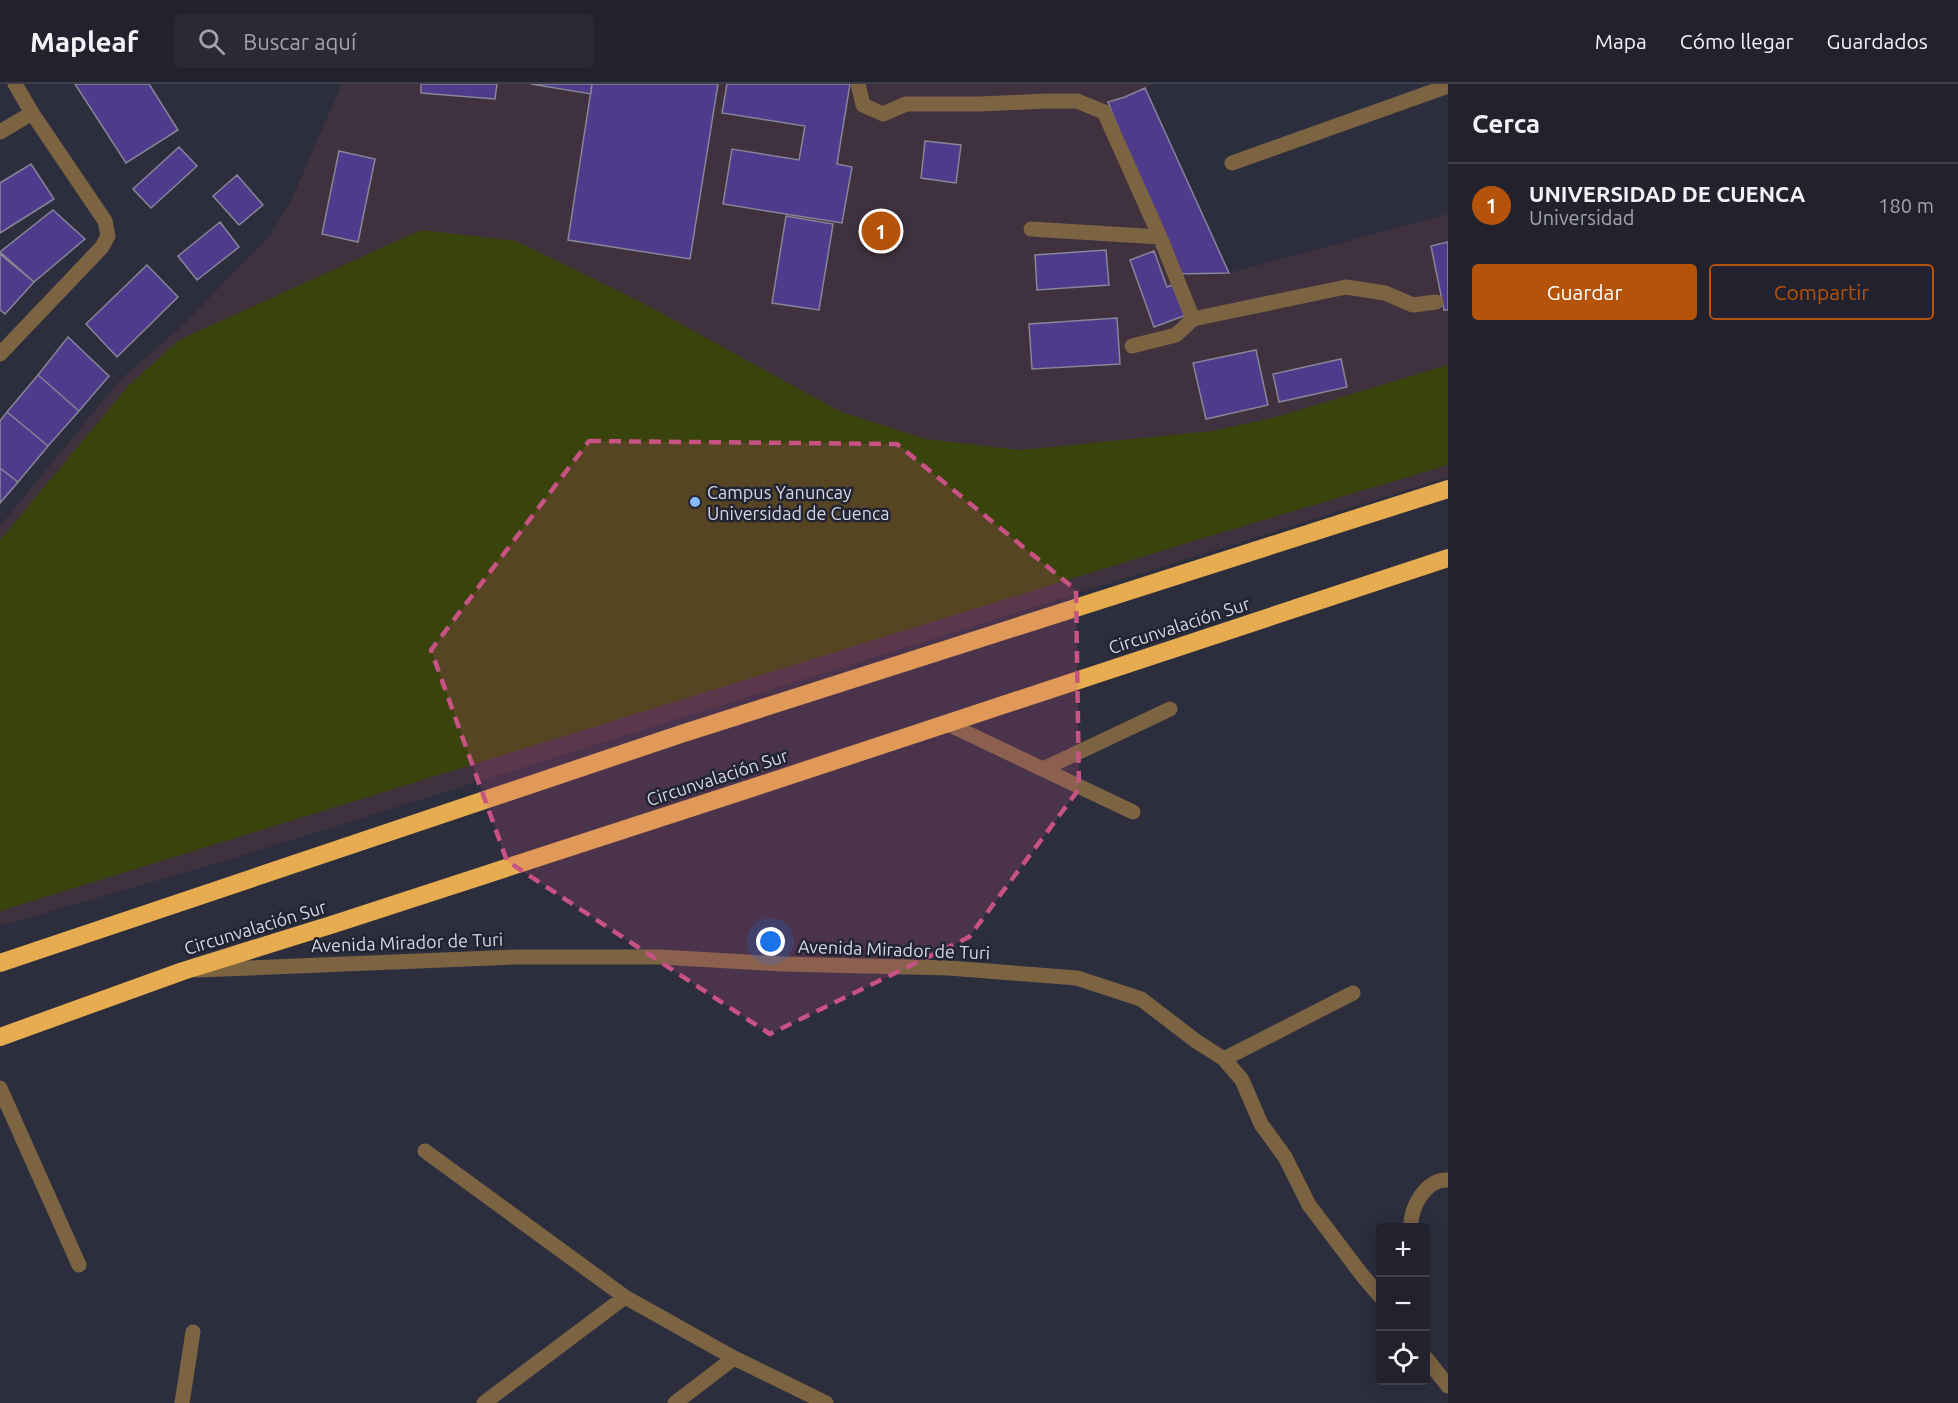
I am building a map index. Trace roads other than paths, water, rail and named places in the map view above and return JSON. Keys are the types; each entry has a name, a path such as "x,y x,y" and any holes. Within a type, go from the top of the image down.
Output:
{"highway":[{"path":"0,963 692,730 1448,489"},
{"name":"Circunvalación Sur","path":"0,1037 183,971 948,724 1448,558"}],"street":[{"path":"0,354 102,247 108,236 105,221 15,84"},
{"path":"858,84 863,105 883,114 906,104 1047,101 1077,101 1104,112 1160,237 1193,319"},
{"path":"1232,163 1448,86"},
{"path":"0,132 32,113"},
{"path":"1031,228 1160,237"},
{"path":"1132,346 1176,336 1193,319 1346,287 1385,293 1413,304 1437,302"},
{"path":"1043,769 1170,709"},
{"path":"948,724 1133,812"},
{"name":"Avenida Mirador de Turi","path":"183,971 556,957 662,957 783,964 892,965 1077,978 1141,999 1196,1041 1224,1059 1242,1080 1261,1124 1284,1157 1309,1205 1376,1291"},
{"path":"1224,1059 1353,993"},
{"path":"0,1088 79,1265"},
{"path":"425,1151 625,1297 734,1358 826,1403"},
{"path":"1410,1223 1424,1190 1443,1179 1448,1180"},
{"path":"484,1403 625,1297"},
{"path":"182,1403 193,1332"},
{"path":"675,1403 734,1358"},
{"path":"1430,1364 1448,1386"}],"place":[{"name":"UNIVERSIDAD DE CUENCA","path":"881,231"},
{"name":"Campus Yanuncay Universidad de Cuenca","path":"695,502"}]}
